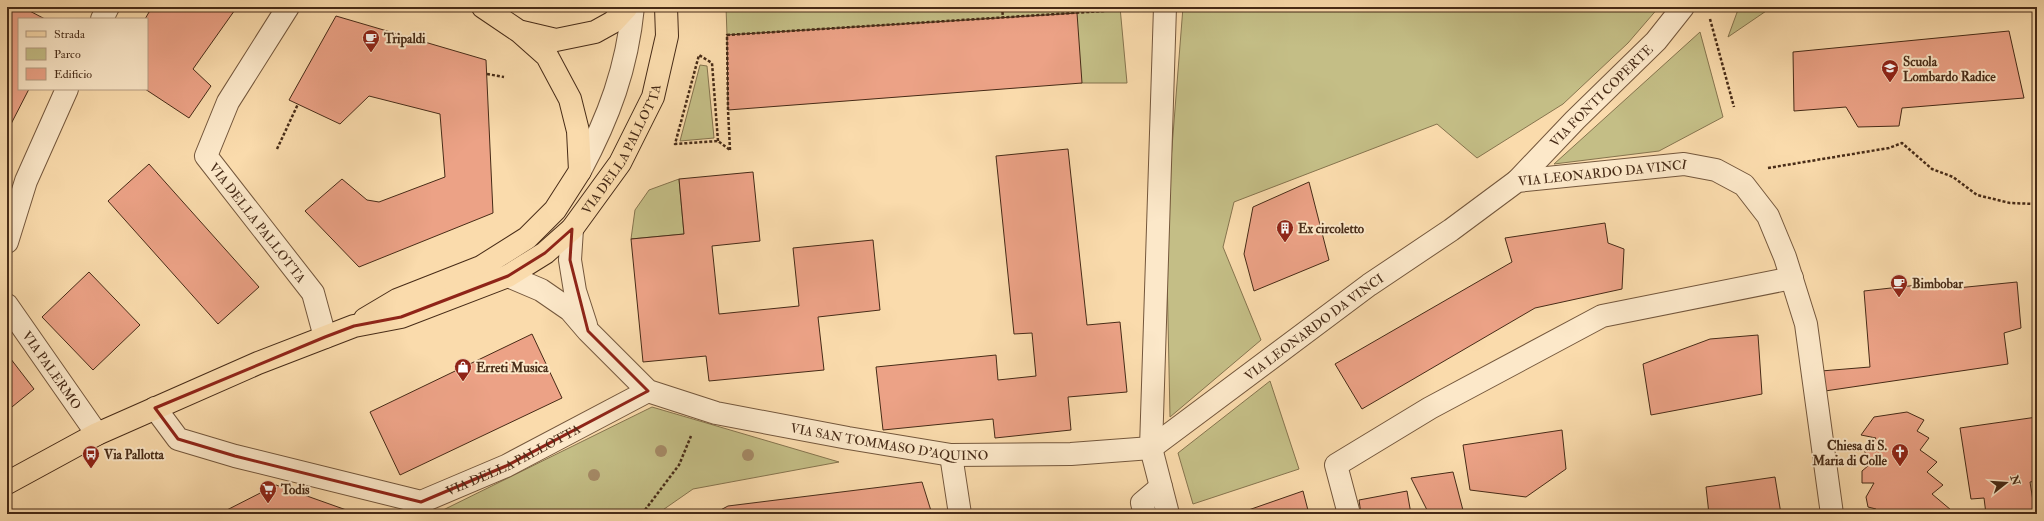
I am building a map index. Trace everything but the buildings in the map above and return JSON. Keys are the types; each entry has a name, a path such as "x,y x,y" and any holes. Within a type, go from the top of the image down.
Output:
{"main road":[{"path":"354,326 397,300 481,267 527,238 555,210 580,171 578,131 570,99 547,56 520,32 483,7"},
{"path":"520,32 556,40 595,32 613,22 627,7"},
{"name":"VIA DELLA PALLOTTA","path":"7,483 97,434 258,363 354,326 401,317 508,276 545,253 572,229 620,163 653,97 667,36 666,7"}],"street":[{"path":"102,18 108,7"},
{"name":"VIA DELLA PALLOTTA","path":"288,7 228,102 206,156 313,293 325,337"},
{"path":"580,171 590,152 619,85 630,40 633,7"},
{"path":"1165,7 1151,448 1168,514"},
{"name":"VIA FONTI COPERTE","path":"1517,181 1575,120 1656,41 1683,7"},
{"path":"7,242 26,181 67,90"},
{"name":"VIA LEONARDO DA VINCI","path":"1151,448 1369,285 1451,230 1517,181 1684,164 1716,170 1744,185 1768,216 1792,278 1806,324 1832,514"},
{"name":"VIA SAN TOMMASO D'AQUINO","path":"572,229 570,260 575,291 588,331"},
{"name":"VIA SAN TOMMASO D'AQUINO","path":"508,276 541,290 570,310 588,331 648,391 716,413 848,438 951,455 1071,454 1151,448"},
{"path":"1350,514 1336,465 1430,408 1602,316 1792,278"},
{"name":"VIA PALERMO","path":"7,305 97,434"},
{"name":"VIA DELLA PALLOTTA","path":"155,408 178,439 417,508 506,466 648,391"},
{"path":"951,455 960,514"},
{"path":"1145,514 1142,503 1161,487"}],"path":[{"path":"1002,7 1003,18"},
{"path":"718,141 712,63 699,55 675,144 718,141 730,150 727,35 1142,9"},
{"path":"1709,15 1734,107"},
{"path":"487,74 504,77"},
{"path":"277,149 298,104"},
{"path":"1763,169 1889,148 1902,144 1932,169 1953,177 1977,194 2010,203 2037,204"},
{"path":"642,514 678,465 694,429"}],"highlighted area":[{"path":"572,229 570,260 588,331 648,391 506,466 421,502 235,456 178,439 155,408 354,326 401,317 508,276 545,253"}],"green space":[{"path":"726,7 1120,7 1127,83 1082,83 727,35"},
{"path":"1183,7 1659,7 1628,43 1563,104 1477,158 1437,124 1234,202 1223,247 1261,340 1170,417 1166,224"},
{"path":"1739,7 1772,7 1728,37"},
{"path":"1700,32 1723,117 1659,151 1554,164"},
{"path":"700,65 707,66 714,138 680,141"},
{"path":"679,179 684,234 631,239 635,210 649,190"},
{"path":"1270,381 1299,469 1193,504 1178,453"},
{"path":"652,407 839,462 693,489 657,514 435,514"}],"place":[{"name":"Tripaldi","path":"371,53"},
{"name":"Scuola Lombardo Radice","path":"1890,83"},
{"name":"Ex circoletto","path":"1285,243"},
{"name":"Bimbobar","path":"1899,298"},
{"name":"Erreti Musica","path":"463,382"},
{"name":"Chiesa di S. Maria di Colle","path":"1900,467"},
{"name":"Via Pallotta","path":"91,469"},
{"name":"Todis","path":"268,504"}]}
